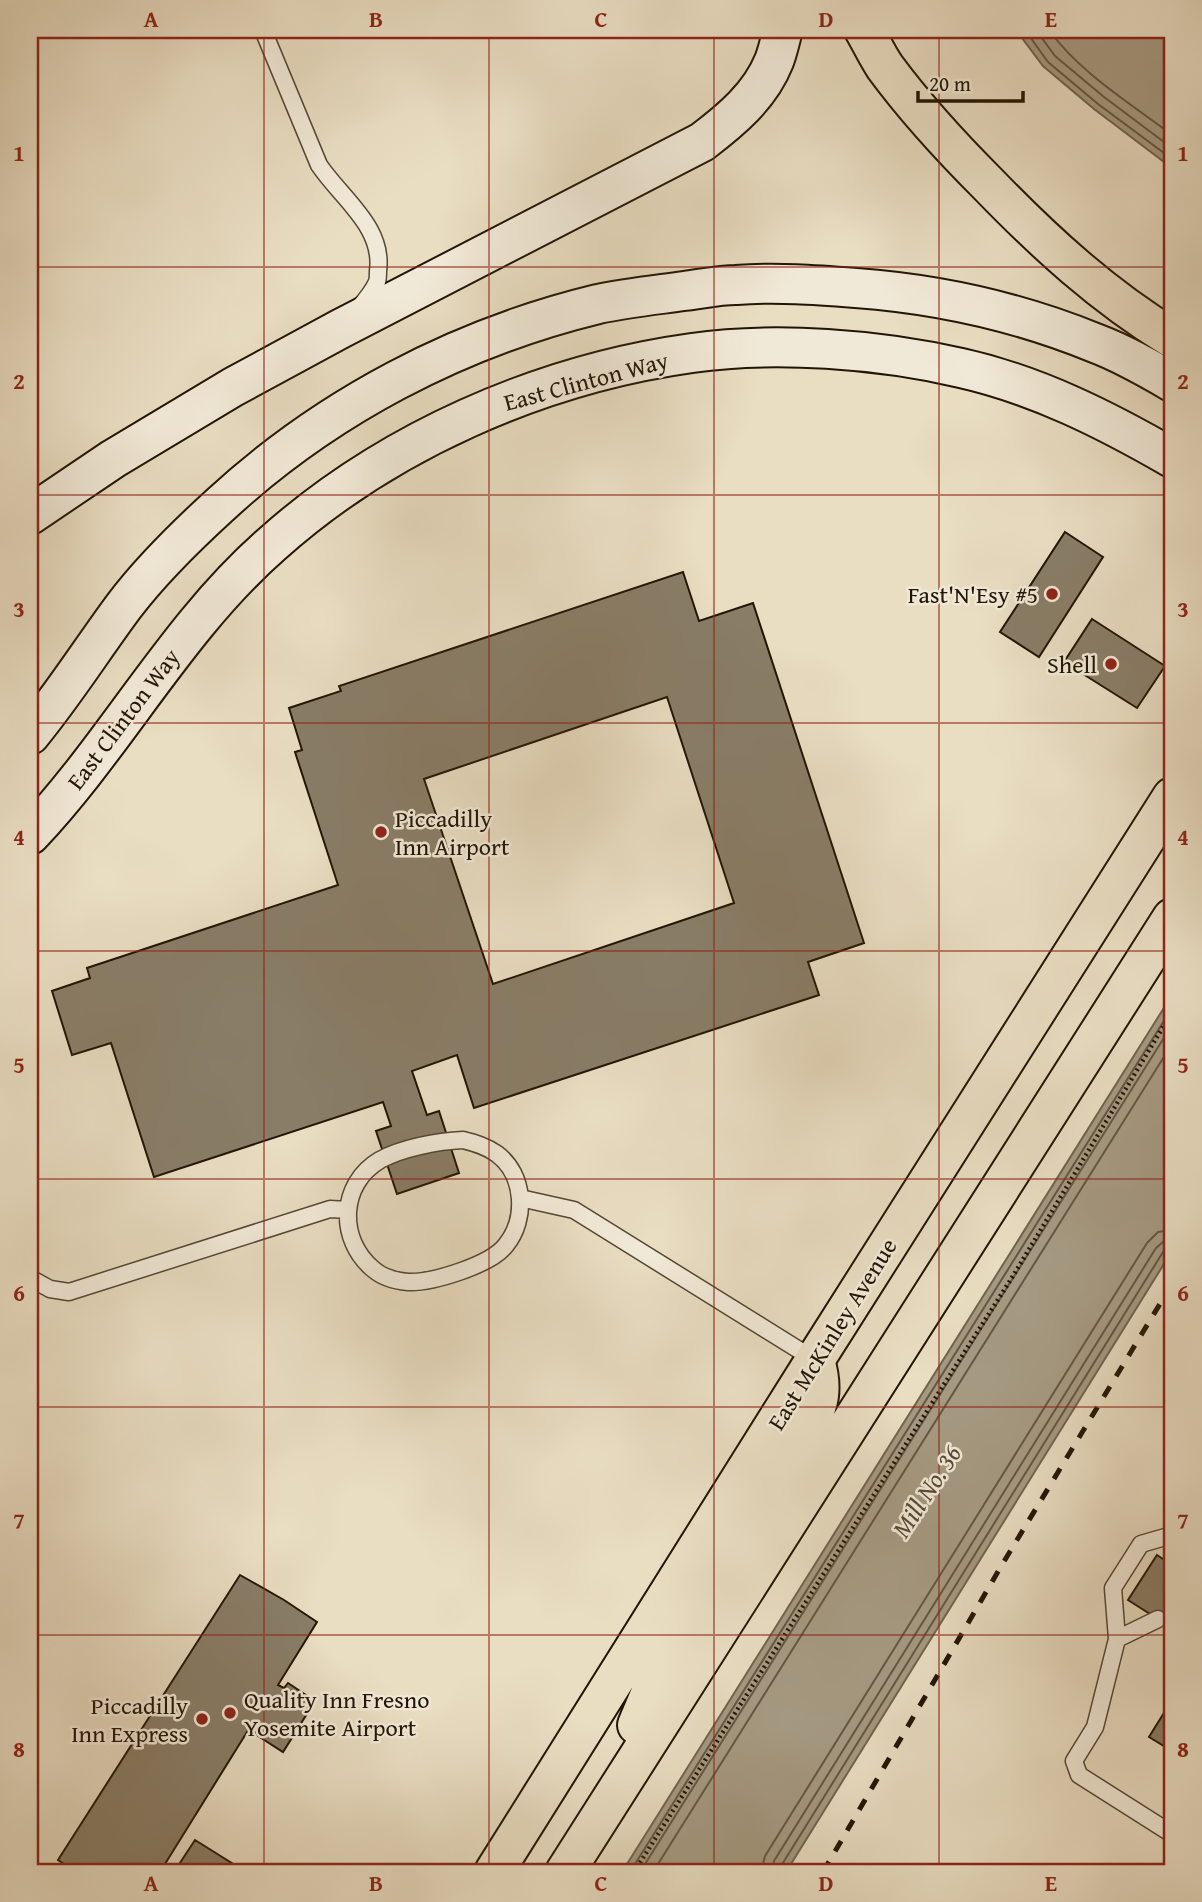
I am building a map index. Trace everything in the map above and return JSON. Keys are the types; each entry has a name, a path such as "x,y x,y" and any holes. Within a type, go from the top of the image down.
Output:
{"main road":[{"path":"30,515 124,452 233,387 702,142 734,117 760,88 774,61 783,30"},
{"path":"864,30 884,65 944,139 1016,213 1086,277 1172,338"},
{"path":"30,735 67,688 124,606 156,567 221,503 273,460 326,420 400,378 468,346 533,323 599,304 736,285 808,285 880,290 952,300 1021,317 1097,343 1172,382"},
{"name":"East Clinton Way","path":"30,835 97,756 198,621 232,582 272,543 319,506 389,459 430,436 491,407 564,382 692,352 758,348 894,355 963,368 1022,386 1076,407 1172,458"},
{"name":"East McKinley Avenue","path":"494,1872 1172,797"},
{"path":"565,1872 1172,918"},
{"path":"596,1824 663,1662 807,1431 819,1404 820,1378 815,1360"}],"lane":[{"path":"263,30 319,165 372,232 380,258 377,282 360,307 340,329"},
{"path":"463,1139 482,1145 499,1156 512,1171 519,1190 521,1209 516,1229 505,1247 490,1259 442,1276 410,1282 392,1279 361,1258 352,1242 348,1210 354,1187 365,1172 380,1160 443,1141 463,1139"},
{"path":"520,1198 574,1210 815,1360"},
{"path":"30,1278 50,1289 69,1292 330,1209 348,1210"},
{"path":"1172,1535 1141,1544 1113,1588 1116,1639 1095,1727 1074,1761 1079,1775 1172,1835"},
{"path":"1116,1639 1158,1619"}],"path":[{"path":"634,1872 1013,1276 1172,1012"}],"water":[{"path":"1016,30 1172,30 1172,168 1043,66"},
{"name":"Mill No. 36","path":"1172,995 1172,1251 786,1872 622,1872"}],"building":[{"name":"Fast'N'Esy #5","path":"1065,532 1103,557 1039,657 1000,632"},
{"name":"Piccadilly Inn Airport","path":"683,572 699,621 753,603 864,943 808,962 819,995 474,1108 457,1055 412,1071 427,1115 439,1111 459,1173 397,1194 376,1131 391,1126 383,1102 154,1177 111,1043 72,1055 52,991 90,978 87,968 338,885 295,752 302,750 289,708 341,691 339,686","holes":["667,697 734,903 493,984 424,779"]},
{"path":"1092,619 1165,666 1137,708 1064,662"},
{"path":"1157,1555 1172,1565 1172,1628 1128,1600"},
{"name":"Quality Inn Fresno Yosemite Airport","path":"240,1575 317,1622 278,1685 284,1688 288,1683 315,1701 283,1752 255,1734 259,1728 252,1724 160,1872 76,1872 58,1860"},
{"path":"1172,1700 1172,1751 1149,1737"},
{"path":"195,1840 246,1872 174,1872"}],"railway":[{"path":"823,1872 1003,1563 1172,1284"}],"place":[{"name":"Fast'N'Esy #5","path":"1052,594"},
{"name":"Shell","path":"1111,664"},
{"name":"Piccadilly Inn Airport","path":"381,832"},
{"name":"Quality Inn Fresno Yosemite Airport","path":"230,1713"},
{"name":"Piccadilly Inn Express","path":"202,1719"}]}
